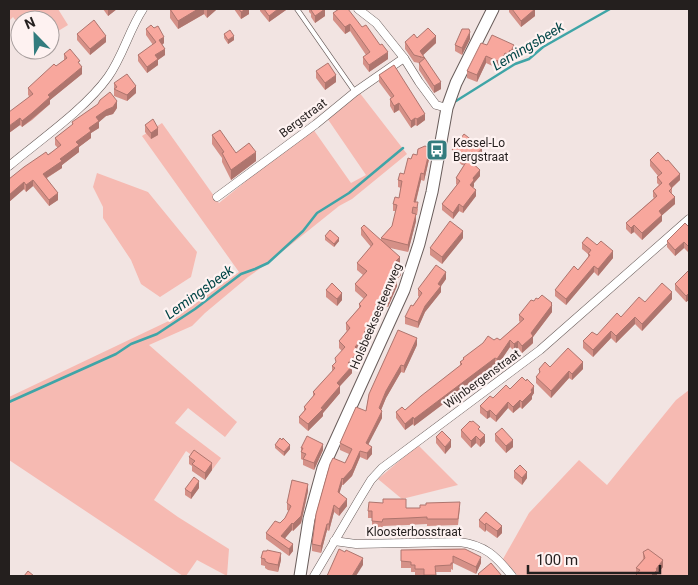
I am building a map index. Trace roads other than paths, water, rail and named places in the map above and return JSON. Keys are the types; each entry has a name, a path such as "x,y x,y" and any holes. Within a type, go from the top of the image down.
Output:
{"street":[{"path":"9,166 85,103 100,88 112,70 144,9"},
{"path":"358,9 376,22 404,58 418,82 436,105 447,108"},
{"name":"Holsbeeksesteenweg","path":"300,575 310,518 324,468 404,290 419,244 432,192 447,108 456,82 493,9"},
{"name":"Bergstraat","path":"217,197 316,124 355,92 404,58"},
{"name":"Wijnbergenstraat","path":"316,573 371,480 382,468 540,350 689,219"},
{"name":"Kloosterbosstraat","path":"334,541 356,544 459,542 474,544 488,550 512,576"},
{"path":"300,575 316,573"}],"lane":[{"path":"297,9 355,92"}],"waterway":[{"name":"Lemingsbeek","path":"456,101 515,64 529,59 543,47 610,9"},
{"name":"Lemingsbeek","path":"9,402 116,354 131,344 157,334 195,309 241,274 268,263 303,231 317,213 349,193 403,148"}],"place":[{"name":"Kessel-Lo Bergstraat","path":"437,150"}]}
